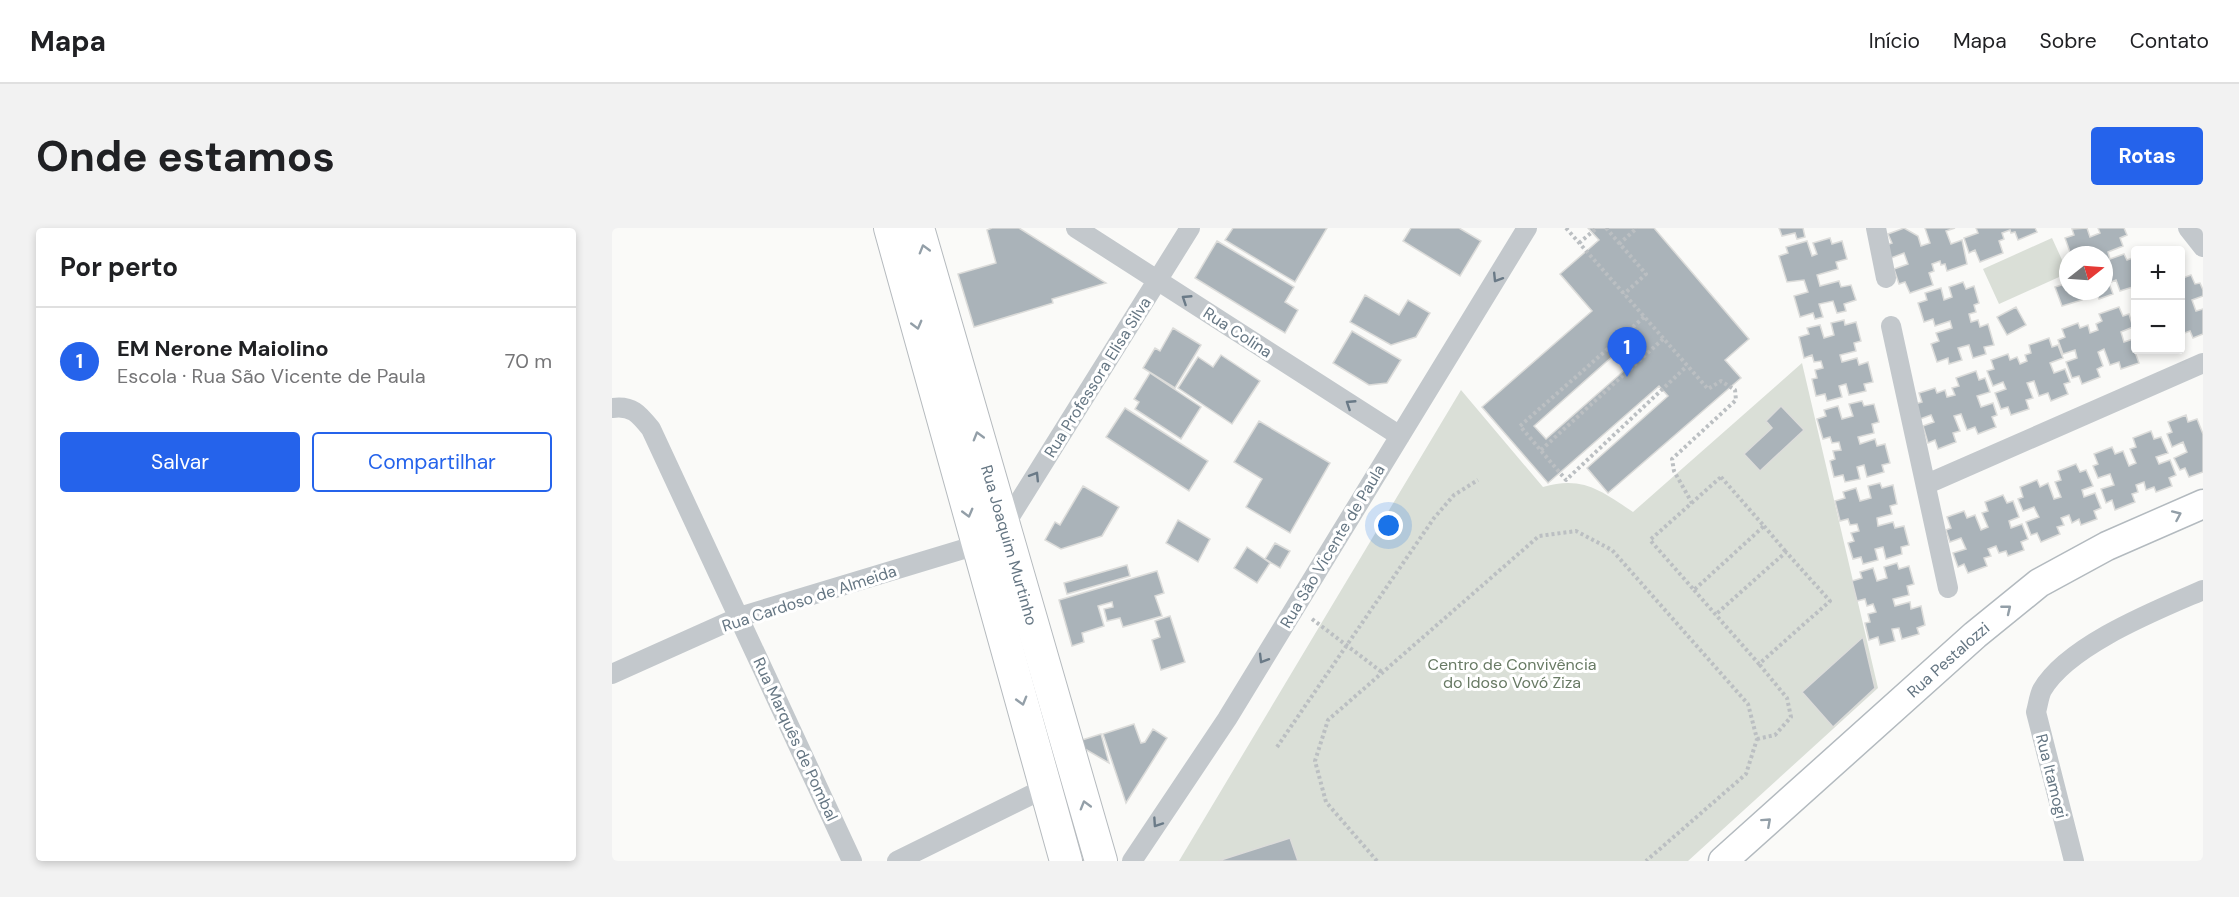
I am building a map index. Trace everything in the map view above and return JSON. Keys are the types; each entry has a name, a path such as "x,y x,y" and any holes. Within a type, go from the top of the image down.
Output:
{"main road":[{"name":"Rua Joaquim Murtinho","path":"890,228 1066,861"},
{"name":"Rua Joaquim Murtinho","path":"918,228 1101,861"}],"street":[{"name":"Rua Colina","path":"1076,228 1400,436"},
{"name":"Rua Professora Elisa Silva","path":"1004,526 1190,228"},
{"name":"Rua São Vicente de Paula","path":"1132,861 1227,719 1527,228"},
{"path":"1876,228 1886,278"},
{"path":"2188,228 2203,247"},
{"path":"1891,326 1948,588"},
{"path":"1927,484 2203,363"},
{"name":"Rua Marquês de Pombal","path":"612,408 624,406 638,413 651,429 852,861"},
{"name":"Rua Pestalozzi","path":"1724,861 1967,643 2039,583 2107,546 2203,504"},
{"name":"Rua Cardoso de Almeida","path":"612,674 739,617 977,545"},
{"name":"Rua Itamogi","path":"2074,861 2036,712 2042,691 2055,674 2088,647 2128,622 2203,590"},
{"path":"897,861 1047,787"}],"path":[{"path":"1566,228 1708,389 1725,381 1737,395 1730,406 1672,459 1674,471 1692,503"},
{"path":"1579,243 1597,228"},
{"path":"1606,228 1646,274 1623,294"},
{"path":"1619,244 1637,228"},
{"path":"1644,317 1520,426 1566,480 1687,366"},
{"path":"1541,450 1663,339"},
{"path":"1757,739 1775,735 1791,717 1787,698 1650,540 1721,477 1830,601 1759,664"},
{"path":"1278,747 1434,518 1454,495 1479,480"},
{"path":"1694,590 1764,526"},
{"path":"1377,861 1326,802 1315,761 1328,720 1539,536 1576,531 1612,550 1748,704 1757,739 1746,774 1646,861"},
{"path":"1715,615 1786,552"},
{"path":"1294,607 1383,673"}],"green space":[{"path":"2052,238 2059,253 2059,277 1999,304 1983,269"},
{"name":"Centro de Convivência do Idoso Vovó Ziza","path":"1802,363 1878,688 1688,861 1179,861 1461,390 1543,487 1569,483 1591,487 1633,512"}],"building":[{"path":"1019,228 1106,283 1052,299 1053,303 974,327 958,274 996,263 987,230"},
{"path":"1233,228 1327,228 1295,282 1225,240"},
{"path":"1411,228 1459,228 1481,241 1460,276 1403,241"},
{"path":"1588,228 1654,228 1749,339 1725,360 1741,378 1608,493 1587,468 1668,396 1659,386 1548,483 1482,407 1592,311 1560,274 1599,240","holes":["1614,355 1626,369 1546,439 1534,426"]},
{"path":"1779,228 1803,228 1805,237 1797,239 1795,233 1782,236"},
{"path":"1904,228 1918,236 1921,246 1930,243 1925,228 1955,228 1946,231 1951,244 1962,240 1967,264 1947,271 1945,264 1941,265 1940,261 1932,264 1934,271 1929,273 1933,285 1910,293 1905,282 1899,284 1894,269 1908,264 1904,253 1891,258 1886,245 1892,243 1888,234"},
{"path":"1976,228 2035,228 2037,232 2018,240 2015,232 2011,233 2010,230 2002,233 2004,239 1999,241 2003,253 1980,262 1975,250 1969,253 1964,238 1978,233"},
{"path":"2087,228 2090,237 2100,233 2098,228 2124,228 2127,235 2120,238 2123,246 2113,250 2113,246 2068,246 2065,238 2074,235 2072,229"},
{"path":"1830,238 1832,244 1842,241 1847,259 1836,262 1838,269 1817,275 1820,286 1839,281 1841,287 1851,285 1856,300 1844,304 1846,311 1837,313 1833,301 1819,304 1823,317 1815,319 1813,313 1800,317 1794,296 1808,292 1804,280 1787,282 1779,256 1788,253 1786,247 1807,241 1812,256 1817,254 1813,243"},
{"path":"1217,241 1294,287 1285,302 1298,310 1285,333 1195,278"},
{"path":"2124,254 2127,260 2131,258 2131,288 2120,291 2116,280 2113,281 2113,258"},
{"path":"2191,275 2195,284 2200,283 2203,290 2203,296 2192,300 2196,311 2203,309 2203,334 2193,338 2190,331 2185,333 2185,277"},
{"path":"1963,282 1966,289 1974,286 1979,303 1974,305 1976,312 1969,314 1971,322 1978,320 1980,327 1988,324 1994,345 1984,347 1986,354 1973,358 1969,345 1958,348 1962,360 1949,364 1948,358 1937,362 1931,344 1939,341 1936,333 1952,328 1950,321 1935,326 1933,319 1924,322 1918,303 1927,300 1925,293 1941,288 1944,300 1952,297 1949,287"},
{"path":"2059,286 2059,298 2055,287"},
{"path":"1365,295 1399,315 1408,300 1430,313 1416,337 1391,345 1350,322"},
{"path":"2060,300 2082,300 2062,306"},
{"path":"2016,307 2026,325 2007,335 1997,317"},
{"path":"2119,307 2123,316 2129,314 2131,328 2121,332 2124,342 2131,340 2131,354 2136,354 2139,363 2121,369 2119,362 2110,365 2104,349 2098,352 2103,366 2097,369 2100,377 2082,384 2079,376 2072,378 2066,362 2077,358 2075,350 2063,354 2058,340 2065,337 2062,329 2078,323 2080,328 2088,325 2090,333 2098,330 2096,324 2102,321 2099,314"},
{"path":"1844,320 1845,325 1856,322 1861,341 1854,343 1856,351 1840,355 1842,362 1857,358 1859,365 1868,362 1873,382 1864,384 1866,391 1849,395 1846,384 1839,386 1842,397 1827,401 1825,394 1816,396 1812,379 1817,378 1815,370 1823,368 1821,361 1814,362 1812,355 1804,358 1799,337 1809,334 1807,328 1820,325 1824,338 1834,335 1831,323"},
{"path":"1173,328 1201,345 1175,388 1143,368 1155,348 1160,351"},
{"path":"1352,331 1401,360 1387,383 1369,385 1333,363"},
{"path":"2049,338 2052,347 2058,345 2063,358 2050,363 2054,373 2065,369 2070,382 2064,384 2068,394 2051,401 2048,393 2039,396 2034,381 2027,383 2033,398 2026,400 2029,409 2011,415 2008,407 2001,409 1995,393 2006,389 2003,382 1993,386 1987,371 1994,369 1991,360 2008,354 2010,360 2017,357 2020,364 2027,361 2025,355 2031,353 2029,345"},
{"path":"1221,355 1260,381 1232,424 1178,388 1198,357 1213,367"},
{"path":"1976,371 1979,380 1985,378 1990,392 1977,396 1981,407 1993,403 1997,415 1992,417 1996,427 1978,434 1975,427 1967,430 1961,414 1954,416 1960,431 1953,433 1956,442 1938,449 1935,440 1928,443 1923,426 1934,422 1931,415 1920,419 1915,404 1922,402 1919,393 1935,388 1937,393 1945,390 1947,397 1955,395 1952,388 1959,386 1956,378"},
{"path":"1150,373 1201,407 1181,439 1135,409 1139,402 1134,399"},
{"path":"1862,401 1864,406 1874,404 1879,422 1872,424 1874,433 1858,437 1860,444 1875,439 1877,446 1885,444 1890,463 1882,465 1884,472 1867,477 1864,465 1857,467 1860,479 1845,482 1843,475 1834,477 1830,461 1835,459 1833,451 1841,450 1839,442 1832,443 1830,437 1823,439 1817,419 1826,416 1824,410 1838,406 1842,419 1853,416 1849,404"},
{"path":"1781,406 1804,430 1760,471 1744,454 1772,428 1766,421"},
{"path":"1125,408 1208,461 1189,491 1106,437"},
{"path":"2186,415 2188,422 2197,419 2203,434 2203,472 2189,477 2185,468 2180,470 2174,458 2187,452 2183,442 2172,447 2167,434 2172,432 2168,422"},
{"path":"1259,421 1330,463 1290,533 1246,507 1262,479 1234,462"},
{"path":"2151,431 2154,439 2161,437 2168,453 2156,457 2159,464 2170,460 2176,475 2169,478 2172,486 2156,492 2154,487 2146,490 2144,482 2136,485 2138,492 2132,494 2135,502 2115,510 2112,500 2106,503 2101,489 2114,485 2110,474 2098,478 2093,466 2098,464 2094,454 2112,447 2115,454 2123,451 2129,466 2136,463 2130,449 2136,447 2133,438"},
{"path":"2076,464 2080,472 2086,470 2093,486 2082,490 2084,497 2095,493 2101,508 2094,511 2097,519 2081,525 2079,519 2072,523 2069,515 2061,518 2064,525 2057,527 2060,534 2041,542 2037,533 2031,535 2026,522 2039,517 2034,507 2023,511 2018,499 2023,497 2020,487 2037,480 2040,487 2048,483 2054,499 2061,497 2055,482 2061,480 2058,471"},
{"path":"1880,483 1882,488 1893,485 1897,504 1890,506 1892,514 1877,518 1878,526 1893,522 1895,528 1904,526 1909,545 1901,547 1902,554 1886,559 1883,547 1875,549 1878,560 1863,564 1861,557 1853,559 1848,543 1854,541 1851,533 1859,531 1857,524 1850,525 1848,519 1840,521 1835,501 1845,498 1843,492 1856,488 1860,501 1871,498 1868,486"},
{"path":"1083,486 1119,507 1102,536 1061,549 1045,540 1055,522 1060,525"},
{"path":"2003,495 2007,503 2013,501 2019,517 2009,521 2011,528 2022,524 2028,539 2021,542 2024,550 2008,556 2006,551 1999,553 1996,546 1988,549 1991,556 1984,558 1987,566 1968,573 1964,564 1958,567 1953,553 1966,549 1961,538 1950,542 1946,530 1951,528 1947,517 1964,511 1967,518 1975,515 1981,530 1988,527 1982,513 1988,511 1985,502"},
{"path":"1178,520 1210,539 1198,562 1166,543"},
{"path":"1275,543 1290,551 1280,568 1265,559"},
{"path":"1247,547 1270,563 1257,583 1234,568"},
{"path":"1897,563 1899,569 1909,566 1914,584 1907,586 1909,595 1893,599 1895,606 1910,602 1911,609 1921,606 1925,625 1917,628 1919,634 1902,639 1899,628 1892,629 1895,641 1880,645 1878,637 1869,640 1865,623 1870,622 1868,614 1876,612 1873,604 1867,606 1865,599 1857,601 1852,581 1862,578 1860,572 1873,568 1877,581 1887,578 1884,567"},
{"path":"1127,565 1130,576 1067,594 1064,583"},
{"path":"1157,571 1164,593 1155,596 1162,616 1123,627 1120,618 1107,621 1104,609 1113,607 1112,602 1098,606 1104,626 1082,633 1084,642 1072,646 1059,600"},
{"path":"1170,616 1185,662 1161,670 1152,640 1160,637 1155,621"},
{"path":"1863,637 1875,688 1833,727 1802,692"},
{"path":"1134,724 1141,743 1145,742 1153,729 1167,738 1126,803 1103,734"},
{"path":"1101,734 1109,763 1085,749 1082,740"},
{"path":"1290,838 1298,861 1218,861"}],"place":[{"name":"EM Nerone Maiolino","path":"1627,377"}]}
